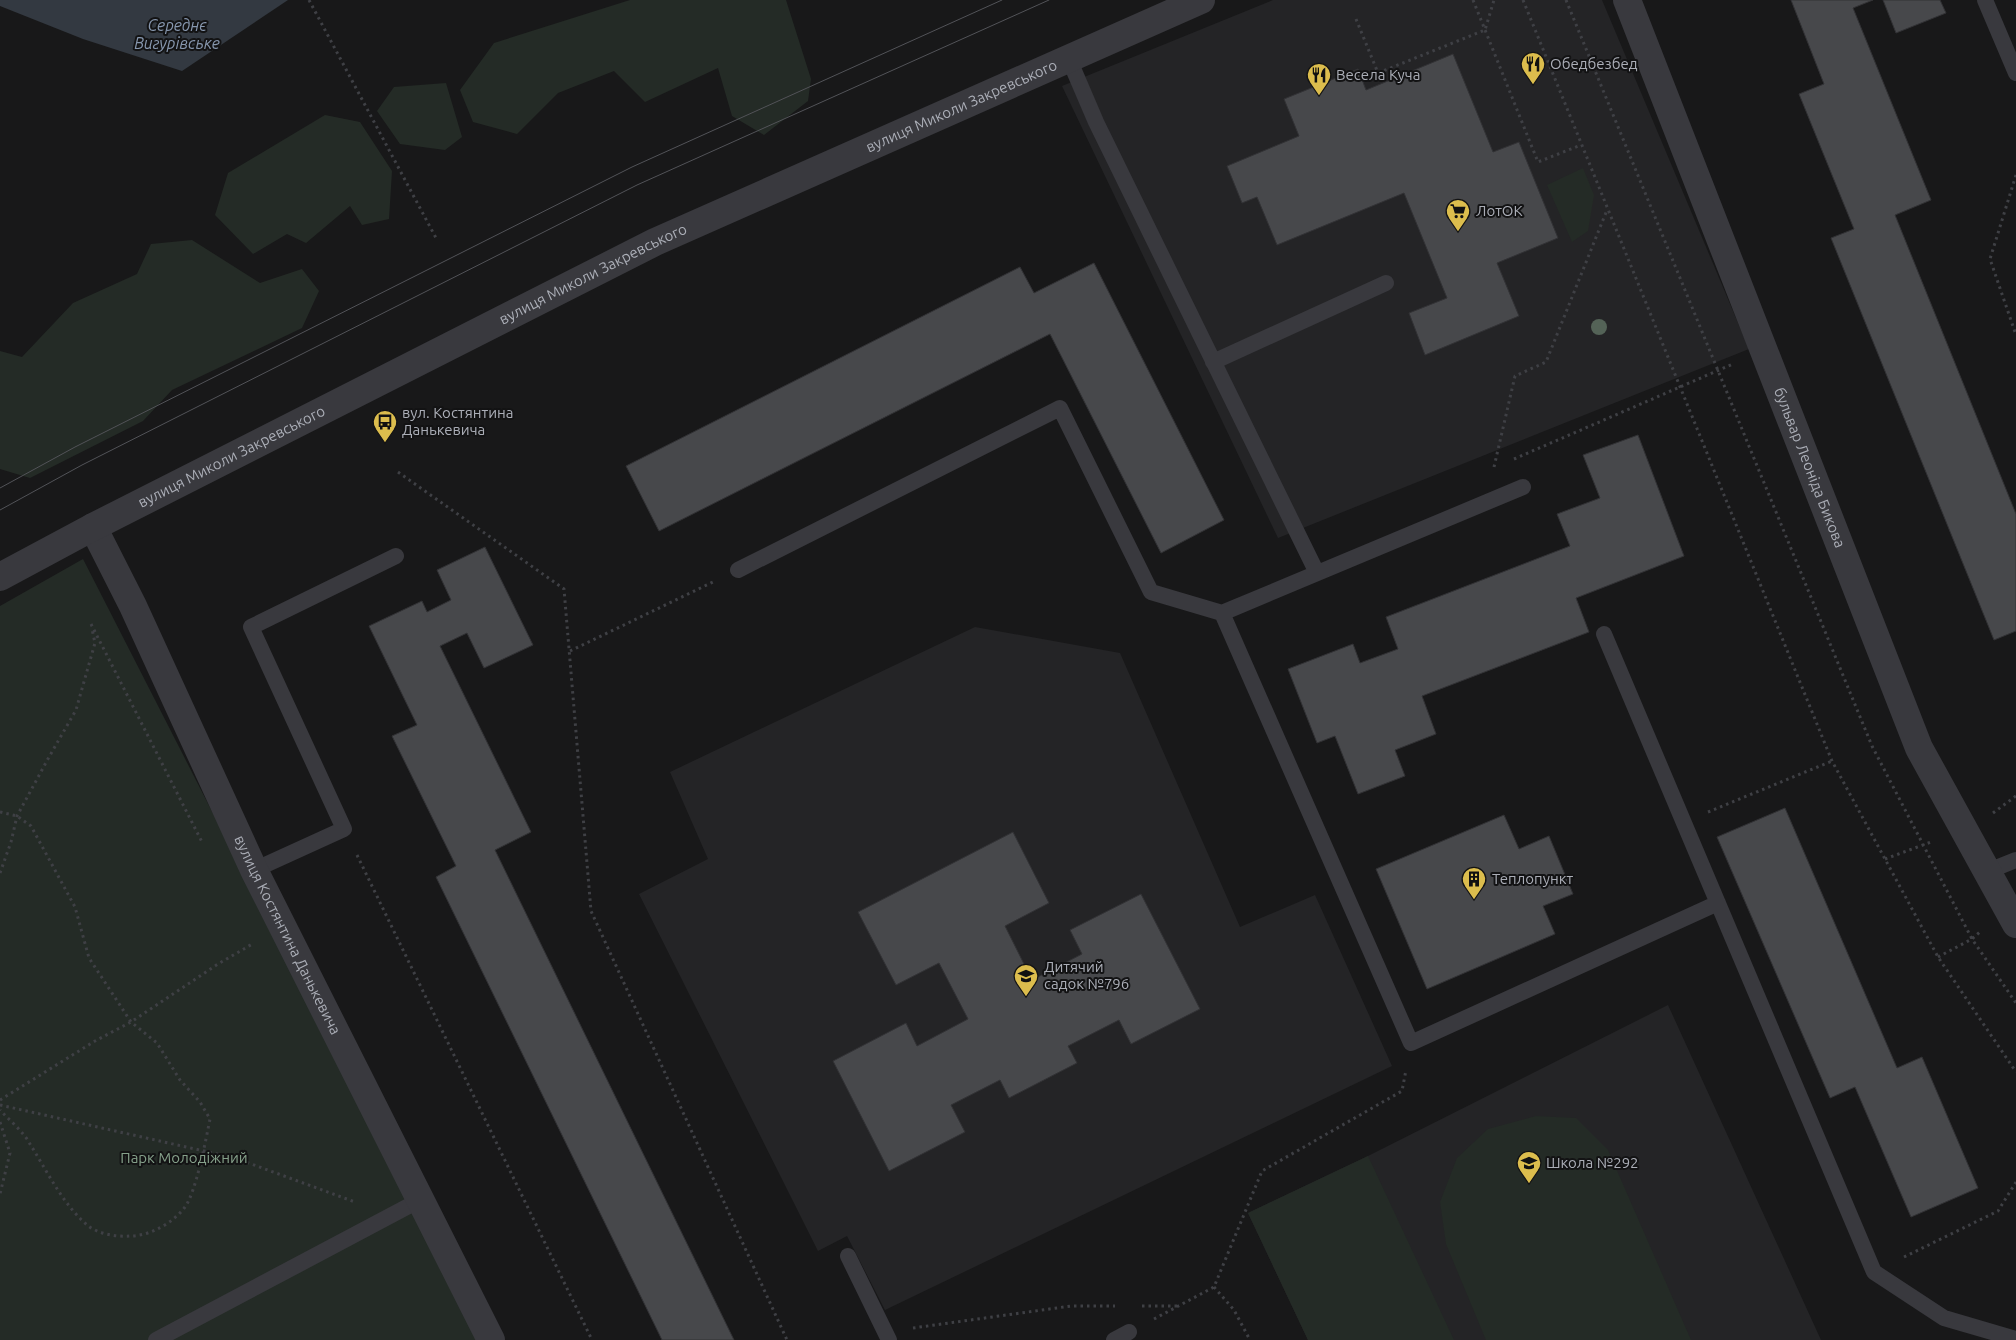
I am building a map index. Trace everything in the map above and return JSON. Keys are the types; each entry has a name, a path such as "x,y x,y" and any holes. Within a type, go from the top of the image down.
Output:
{"street":[{"name":"вулиця Миколи Закревського","path":"0,577 92,527 654,242 1201,0"},
{"name":"бульвар Леоніда Бикова","path":"1627,0 1919,748 2011,916"},
{"name":"вулиця Костянтина Данькевича","path":"92,527 133,606 254,870 491,1340"}],"lane":[{"path":"1985,0 2016,73"},
{"path":"1069,59 1096,122 1317,573"},
{"path":"1213,362 1386,283"},
{"path":"738,570 1060,408 1151,592 1222,612 1523,487"},
{"path":"254,870 344,829 251,626 396,556"},
{"path":"1222,612 1412,1043 1718,903"},
{"path":"1604,634 1874,1272 1944,1318 2016,1339"},
{"path":"1986,872 2016,860"},
{"path":"156,1340 420,1200"},
{"path":"848,1256 887,1336"},
{"path":"1114,1340 1129,1332"}],"path":[{"path":"309,0 436,238"},
{"path":"1472,0 1538,162 1581,145"},
{"path":"1485,30 1494,0"},
{"path":"1523,0 1832,761 1938,957 2016,1072"},
{"path":"1566,0 1872,746 1972,939 2016,1003"},
{"path":"1356,18 1378,73 1485,30"},
{"path":"2016,175 1990,259 2016,336"},
{"path":"1479,505 1494,468 1515,376 1546,362 1608,209"},
{"path":"1512,460 1680,386 1764,352"},
{"path":"1494,468 1503,464"},
{"path":"398,472 564,589 591,910 787,1340"},
{"path":"570,651 738,570"},
{"path":"0,873 17,816 48,757 76,710 95,643 91,624"},
{"path":"1684,822 1832,761"},
{"path":"1987,818 2016,796"},
{"path":"0,812 17,816 31,826 75,908 89,958 131,1022 157,1043 180,1080 200,1102 210,1119 204,1151 186,1206 163,1227 139,1236 114,1237 88,1226 45,1172 30,1142 0,1110"},
{"path":"344,829 592,1340"},
{"path":"1938,957 2011,916"},
{"path":"0,1100 131,1022 218,964 283,927"},
{"path":"1129,1332 1214,1287 1262,1171 1402,1091 1412,1043"},
{"path":"0,1105 236,1158 391,1216"},
{"path":"0,1122 10,1153 0,1194"},
{"path":"1874,1272 1998,1211 2016,1182"},
{"path":"1214,1287 1234,1310 1250,1340"},
{"path":"887,1336 1071,1306 1120,1306"},
{"path":"1139,1306 1178,1306"}],"shaded area":[{"path":"1273,0 1602,0 1749,349 1278,538 1062,86"},
{"name":"Дитячий садок №796","path":"975,627 1120,653 1240,927 1315,895 1392,1066 885,1310 847,1236 818,1251 639,894 708,859 670,772"},
{"name":"Школа №292","path":"1668,1005 1821,1340 1308,1340 1248,1213 1368,1156"}],"green space":[{"path":"630,0 786,0 811,79 808,101 764,135 732,116 718,68 645,102 614,71 558,93 517,134 473,122 460,90 494,43"},
{"path":"446,83 462,137 445,150 400,144 377,111 394,87"},
{"path":"325,115 360,122 392,171 389,219 362,225 350,206 306,243 287,234 253,254 215,215 228,173"},
{"path":"1583,168 1594,195 1588,231 1572,242 1547,185"},
{"path":"192,240 260,283 302,269 319,291 302,328 172,390 143,421 30,478 0,469 0,351 22,357 73,303 137,274 151,244"},
{"name":"Парк Молодіжний","path":"83,559 482,1340 0,1340 0,606"},
{"path":"1536,1116 1576,1118 1608,1150 1691,1340 1486,1340 1446,1244 1440,1202 1457,1158 1488,1129"},
{"path":"1368,1156 1454,1340 1308,1340 1248,1213"}],"water":[{"name":"Середнє Вигурівське","path":"0,0 288,0 182,71 83,39 0,6"}],"building":[{"path":"1791,0 1873,0 1853,8 1931,200 1895,215 2016,514 2016,631 1994,640 1831,238 1854,229 1799,94 1824,84"},
{"path":"1883,0 1940,0 1946,13 1896,33"},
{"path":"1453,54 1493,152 1519,142 1558,238 1497,263 1519,316 1425,355 1409,313 1447,298 1404,193 1277,245 1257,197 1242,203 1227,166 1299,136 1284,99 1358,69 1366,90"},
{"path":"1094,263 1224,520 1161,553 1050,334 659,531 626,466 1020,267 1034,293"},
{"path":"1638,435 1684,556 1576,598 1589,632 1422,696 1436,734 1395,750 1405,776 1358,794 1335,736 1317,743 1288,669 1353,644 1360,663 1398,649 1386,617 1570,546 1557,514 1600,498 1583,455"},
{"path":"485,547 533,645 484,668 467,633 440,646 531,832 495,850 734,1340 662,1340 436,877 456,866 392,736 417,725 369,626 422,601 427,612 451,600 437,570"},
{"path":"1785,808 1897,1068 1922,1057 1978,1188 1911,1217 1855,1087 1830,1098 1717,837"},
{"name":"Теплопункт","path":"1504,815 1519,849 1549,836 1573,894 1543,906 1555,934 1427,989 1376,869"},
{"path":"1013,832 1049,903 1005,926 1032,980 1082,954 1070,930 1141,894 1200,1009 1131,1044 1119,1020 1068,1046 1077,1063 1009,1098 1000,1080 951,1105 965,1132 889,1171 833,1061 906,1023 917,1046 968,1019 939,963 896,985 858,912"}],"tram line":[{"path":"0,488 75,447 632,167 1002,0"},
{"path":"0,510 82,465 637,185 1049,0"}],"place":[{"name":"Обедбезбед","path":"1533,85"},
{"name":"Весела Куча","path":"1319,96"},
{"name":"ЛотОК","path":"1458,232"},
{"name":"вул. Костянтина Данькевича","path":"385,443"},
{"name":"Теплопункт","path":"1474,900"},
{"name":"Дитячий садок №796","path":"1026,997"},
{"name":"Школа №292","path":"1529,1184"}]}
